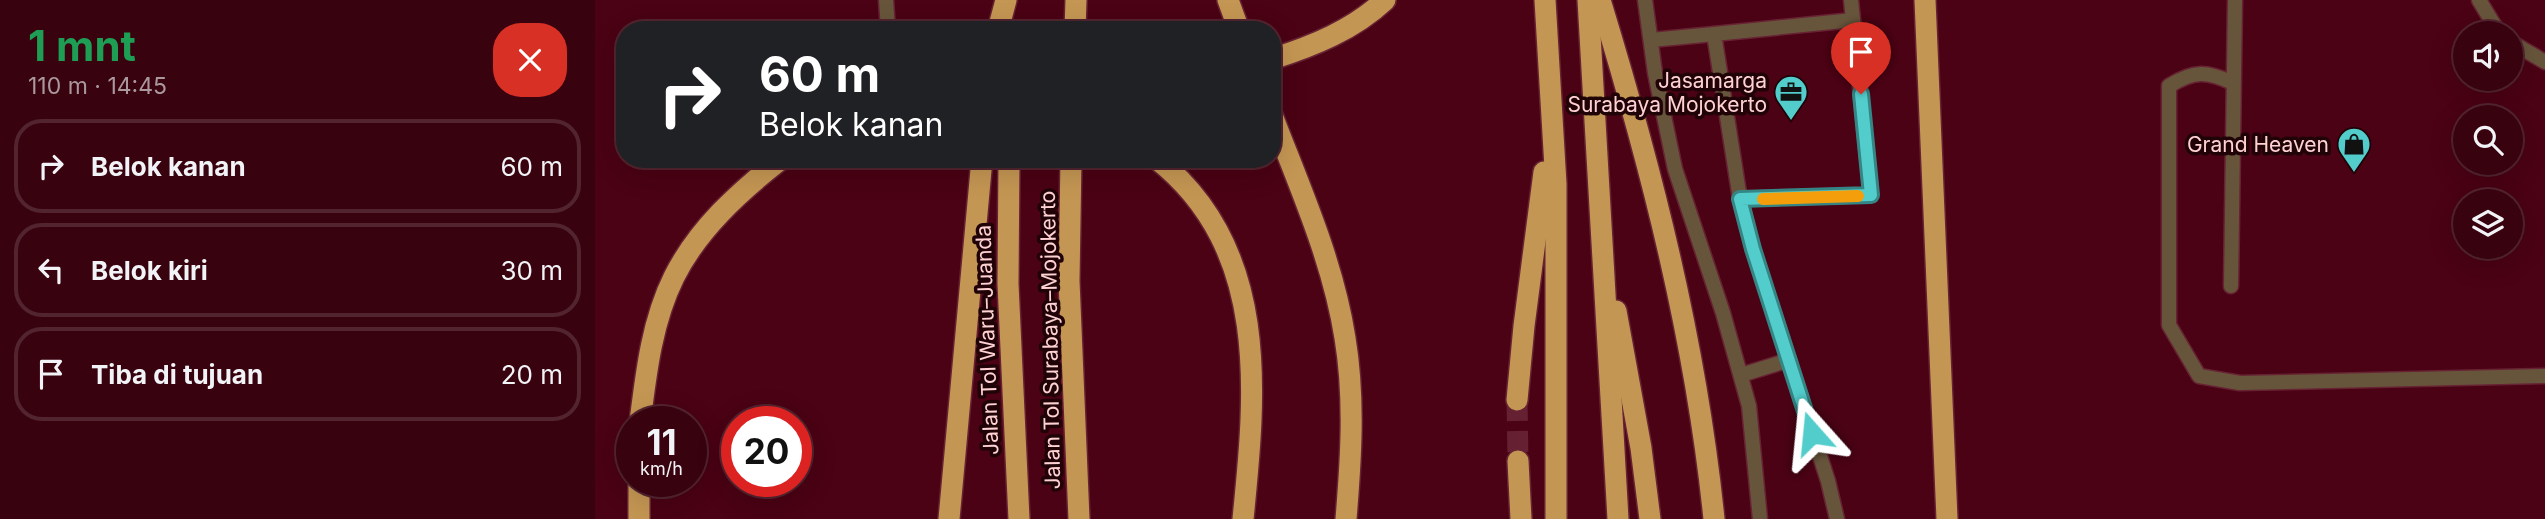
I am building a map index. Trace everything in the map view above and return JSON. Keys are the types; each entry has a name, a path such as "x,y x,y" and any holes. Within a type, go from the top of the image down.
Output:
{"highway":[{"path":"1000,21 1006,0"},
{"path":"1014,21 1015,0"},
{"path":"1075,21 1076,0"},
{"path":"1228,0 1236,21"},
{"path":"1281,56 1317,43 1349,26 1385,0"},
{"path":"1545,0 1556,184 1556,519"},
{"path":"1588,0 1618,519"},
{"path":"1600,0 1632,104 1664,229 1696,386 1714,519"},
{"path":"1925,0 1947,519"},
{"path":"1517,400 1542,188 1550,82"},
{"path":"1281,139 1330,273 1345,339 1351,413 1346,519"},
{"path":"642,406 657,322 674,278 695,242 721,212 770,168"},
{"path":"949,519 981,168"},
{"name":"Jalan Tol Waru–Juanda","path":"1009,168 1008,284 1019,519"},
{"name":"Jalan Tol Surabaya–Mojokerto","path":"1071,168 1069,281 1079,519"},
{"path":"1166,168 1190,191 1213,222 1227,248 1246,310 1251,345 1252,386 1243,519"},
{"path":"1602,240 1630,382 1650,519"},
{"path":"1518,461 1521,519"},
{"path":"639,497 639,519"}],"lane":[{"path":"886,0 887,21"},
{"path":"1645,0 1675,169 1749,406 1760,519"},
{"path":"1740,199 1871,195 1851,0"},
{"path":"2231,286 2235,0"},
{"path":"2479,0 2492,21"},
{"path":"1651,40 1853,20"},
{"path":"1714,34 1740,199 1753,249 1828,481 1837,519"},
{"path":"2523,49 2545,62"},
{"path":"2233,83 2209,72 2182,77 2169,86 2169,325 2199,376 2240,383 2545,376"},
{"path":"1741,375 1789,360"}],"tunnel":[{"path":"1517,400 1518,461"}],"slow traffic":[{"path":"1763,199 1858,196"}],"place":[{"name":"Jasamarga Surabaya Mojokerto","path":"1791,122"},
{"name":"Grand Heaven","path":"2354,174"}],"route":[{"path":"1812,433 1753,249 1740,199 1871,195 1861,94"}]}
